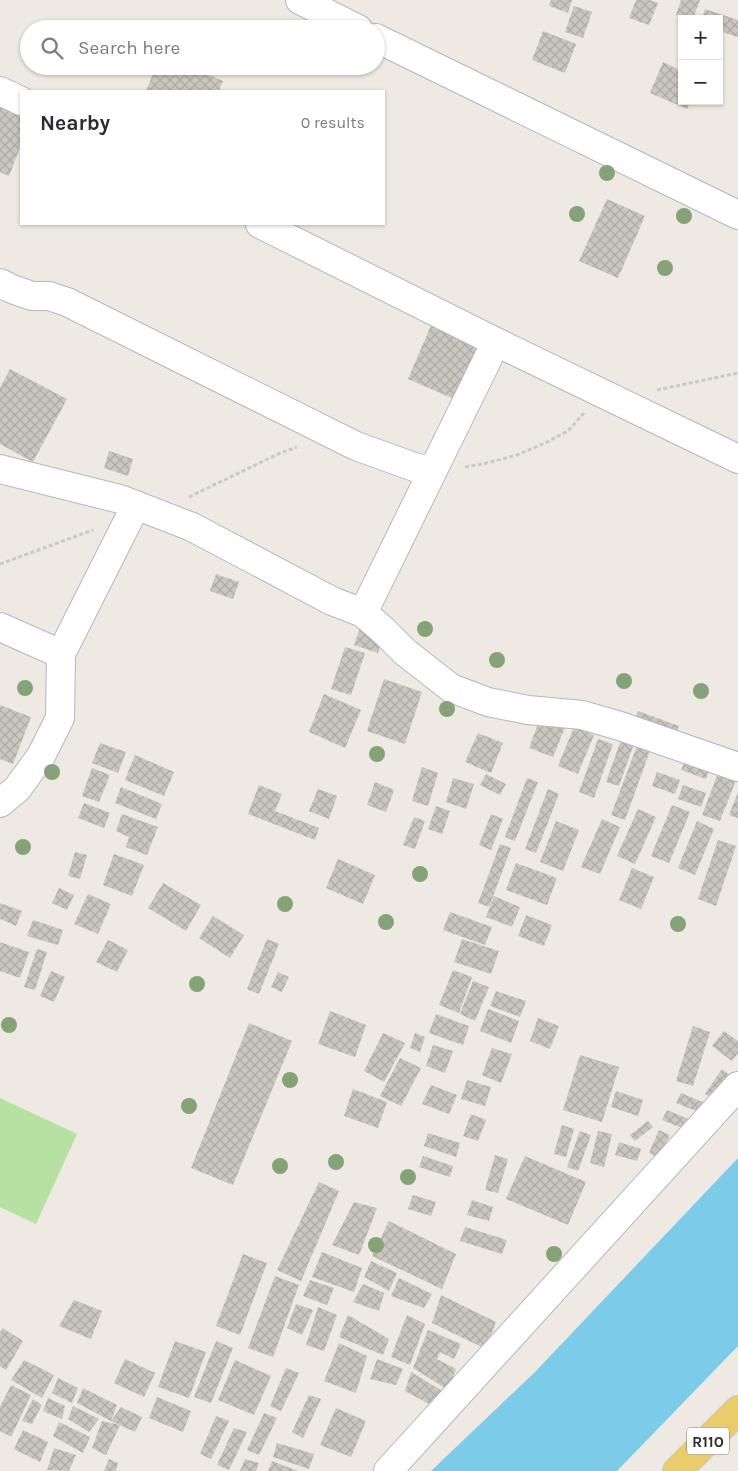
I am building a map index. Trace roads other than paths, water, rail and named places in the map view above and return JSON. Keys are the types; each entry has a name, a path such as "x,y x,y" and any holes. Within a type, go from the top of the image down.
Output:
{"main road":[{"name":"R110","path":"677,1471 738,1410"}],"street":[{"path":"300,0 340,20"},
{"path":"385,42 738,215"},
{"path":"0,90 20,101"},
{"path":"262,225 496,342 738,459"},
{"path":"0,283 32,296 49,296 67,302 356,446 417,468 432,470"},
{"path":"363,613 496,342"},
{"path":"0,469 120,499 192,527 332,601 363,613 404,652 451,688 488,702 528,710 582,716 620,726 738,767"},
{"path":"0,803 17,789 41,756 60,718 61,654 136,505"},
{"path":"0,627 61,654"},
{"path":"388,1471 738,1086"}],"water":[{"path":"738,1158 738,1346 617,1471 431,1471 535,1372"}]}
